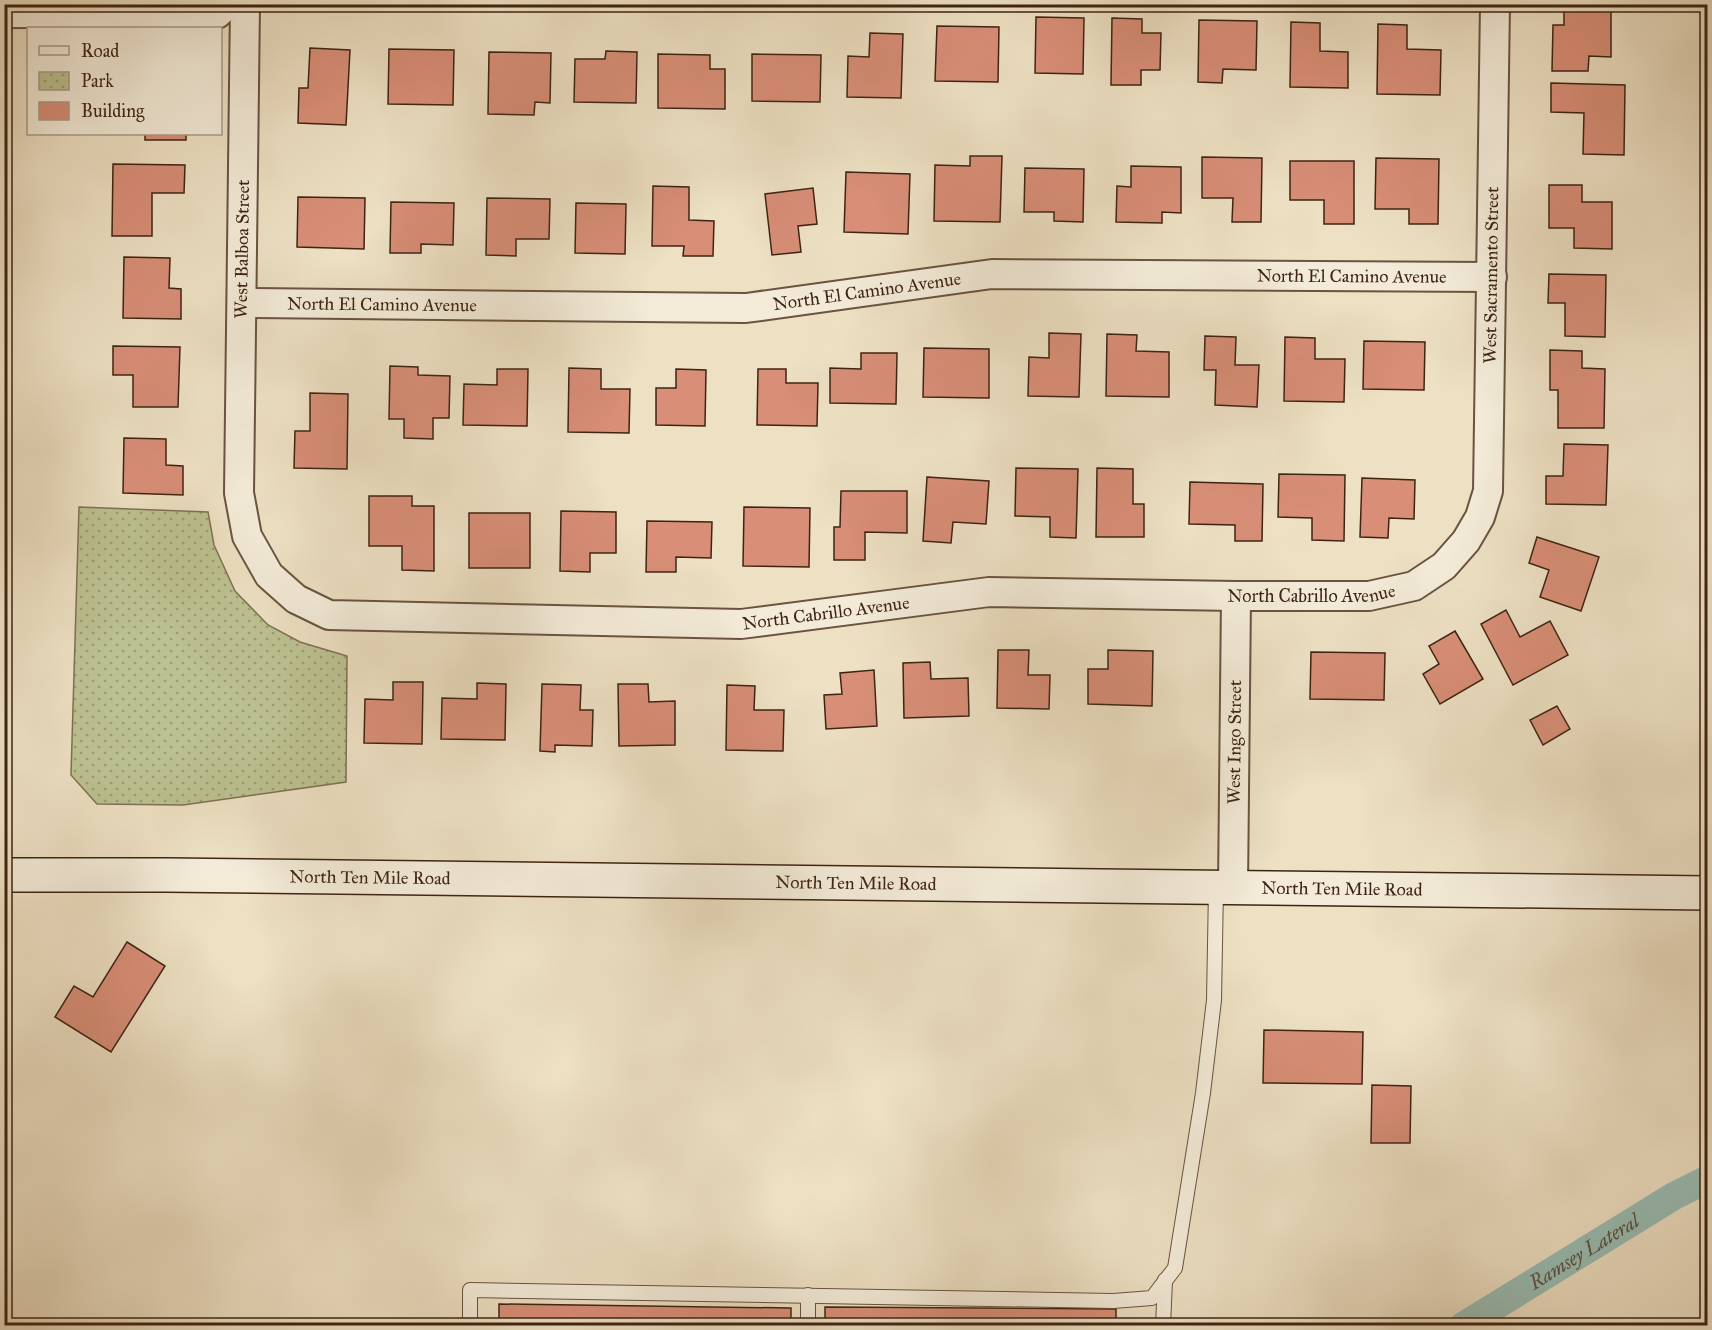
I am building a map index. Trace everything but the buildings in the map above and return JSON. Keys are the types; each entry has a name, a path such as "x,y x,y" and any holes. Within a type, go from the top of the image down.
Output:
{"main road":[{"name":"North Ten Mile Road","path":"4,876 166,875 1707,893"}],"street":[{"path":"4,13 217,14 228,4"},
{"name":"West Balboa Street","path":"239,493 245,4"},
{"name":"West Sacramento Street","path":"1466,541 1480,517 1488,491 1495,4"},
{"name":"North El Camino Avenue","path":"242,303 746,308 992,274 1492,277"},
{"name":"North Cabrillo Avenue","path":"239,493 247,536 268,575 296,599 329,615 741,624 989,592 1369,596 1414,586 1444,566 1466,541"},
{"name":"West Ingo Street","path":"1225,888 1236,596"}],"lane":[{"path":"470,1326 470,1290 1113,1301 1152,1298 1175,1268 1203,1093 1225,888"},
{"path":"1163,1326 1165,1280"},
{"path":"808,1295 808,1326"}],"green space":[{"path":"79,507 208,512 214,545 235,591 268,625 300,642 347,656 346,782 183,805 97,804 71,775"}],"waterway":[{"name":"Ramsey Lateral","path":"1463,1326 1674,1196 1708,1179"}]}
